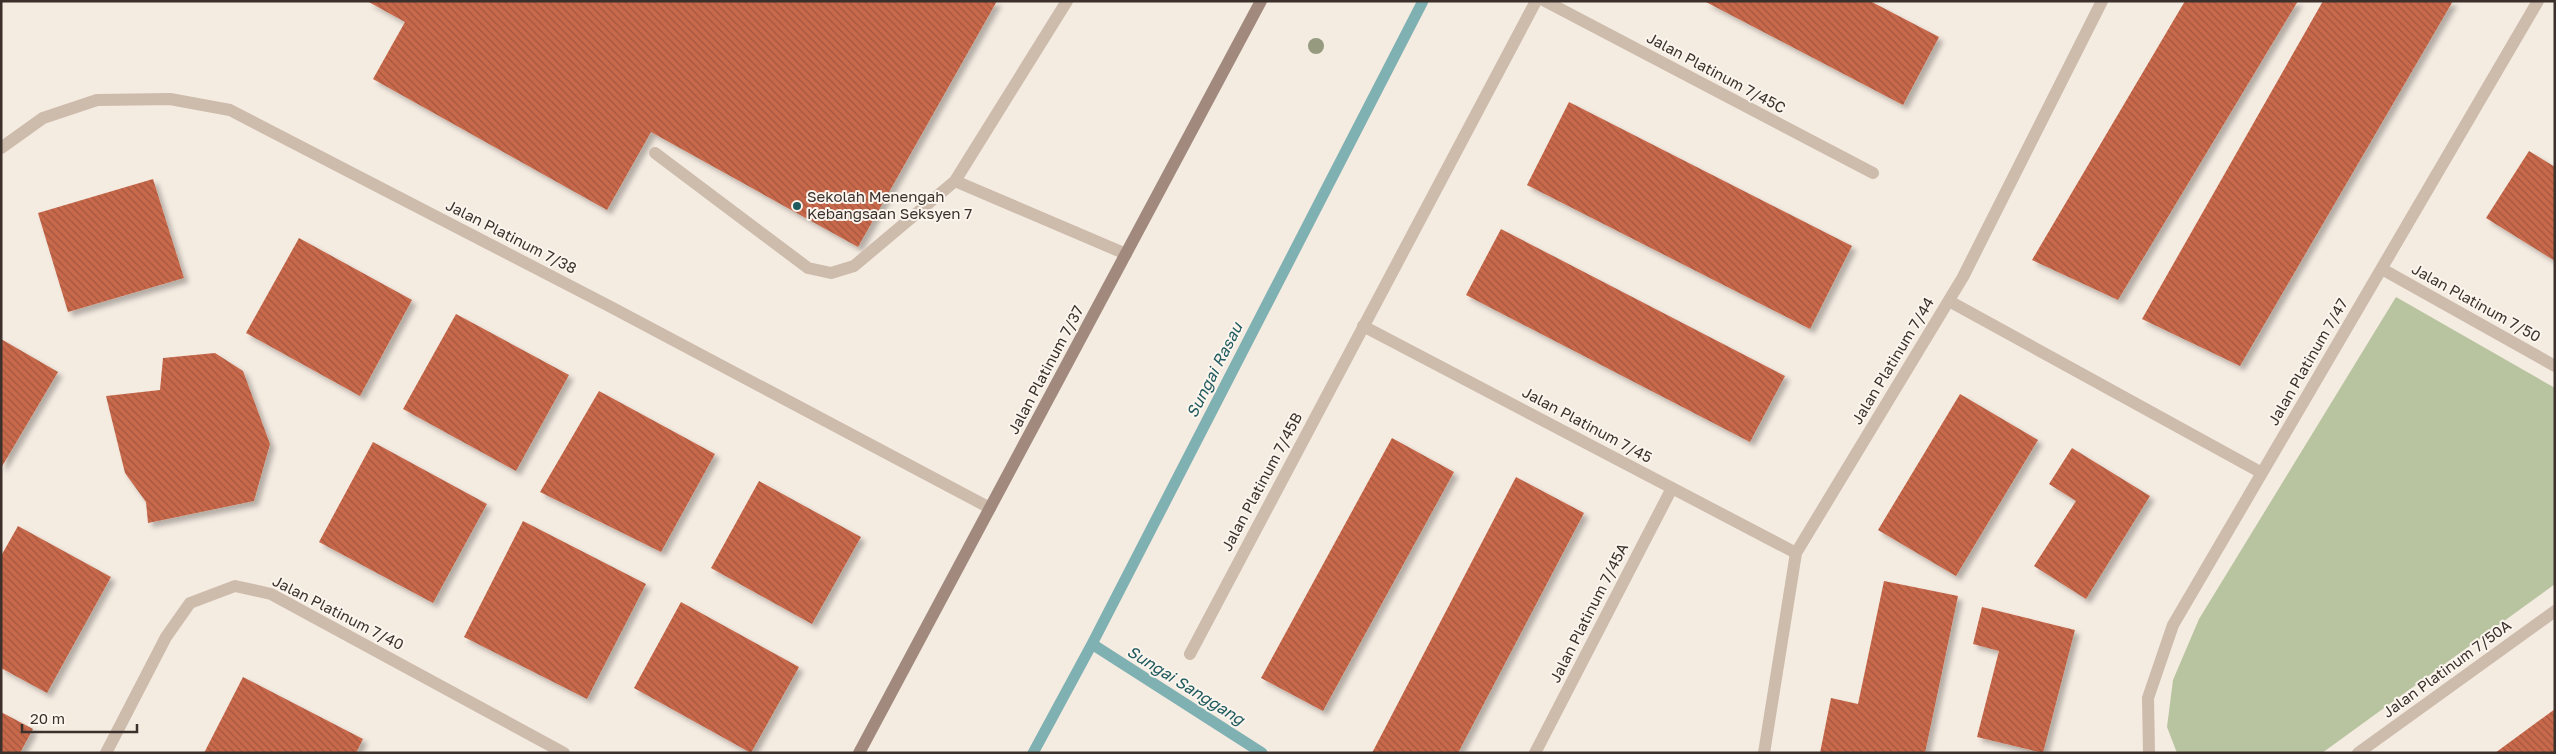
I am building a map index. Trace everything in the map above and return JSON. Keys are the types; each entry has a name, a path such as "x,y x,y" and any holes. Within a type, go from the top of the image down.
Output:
{"street":[{"path":"655,153 808,268 831,272 854,266 955,181 1067,1"},
{"name":"Jalan Platinum 7/37","path":"858,753 1261,1"},
{"name":"Jalan Platinum 7/45B","path":"1190,654 1536,1"},
{"name":"Jalan Platinum 7/45C","path":"1545,1 1873,173"},
{"name":"Jalan Platinum 7/44","path":"1764,753 1796,553 1949,301 2102,1"},
{"name":"Jalan Platinum 7/47","path":"2149,753 2148,698 2173,625 2538,1"},
{"name":"Jalan Platinum 7/38","path":"1,148 43,118 96,100 170,99 230,110 600,301 990,508"},
{"path":"955,181 1126,254"},
{"name":"Jalan Platinum 7/50","path":"2382,269 2555,366"},
{"path":"1949,301 2262,473"},
{"name":"Jalan Platinum 7/45","path":"1363,326 1796,553"},
{"name":"Jalan Platinum 7/45A","path":"1535,753 1672,488"},
{"name":"Jalan Platinum 7/40","path":"106,753 166,637 190,603 235,586 271,594 564,753"},
{"name":"Jalan Platinum 7/50A","path":"2358,753 2555,612"}],"green space":[{"path":"2396,297 2555,388 2555,584 2322,753 2177,753 2167,727 2173,680 2199,619"}],"building":[{"path":"367,1 997,1 858,247 651,132 607,210 373,79 405,22"},
{"path":"1704,1 1870,1 1939,37 1903,105"},
{"path":"2185,1 2298,1 2118,300 2032,260"},
{"path":"2323,1 2453,1 2240,366 2142,319"},
{"path":"1569,102 1852,246 1810,329 1527,185"},
{"path":"2529,151 2555,167 2555,261 2486,218"},
{"path":"153,179 184,278 68,312 38,213"},
{"path":"1501,229 1785,376 1750,442 1466,295"},
{"path":"299,238 412,300 360,396 246,333"},
{"path":"456,314 569,375 516,471 403,409"},
{"path":"1,339 58,372 1,468"},
{"path":"215,353 243,371 270,444 254,501 148,523 146,502 125,473 106,396 160,390 163,358"},
{"path":"599,391 715,454 661,552 540,492"},
{"path":"1960,394 2038,440 1956,576 1878,530"},
{"path":"1392,438 1454,472 1323,711 1261,678"},
{"path":"373,442 487,504 433,603 319,542"},
{"path":"2072,448 2150,496 2086,599 2034,566 2076,501 2049,484"},
{"path":"1516,477 1584,513 1458,753 1372,753"},
{"path":"759,481 861,537 812,624 711,568"},
{"path":"523,521 646,584 587,699 464,637"},
{"path":"18,526 111,577 47,693 1,668 1,556"},
{"path":"1884,581 1958,596 1925,753 1820,753 1831,698 1858,704"},
{"path":"681,602 799,667 751,753 634,688"},
{"path":"1982,607 2075,630 2043,753 1977,737 1999,651 1973,644"},
{"path":"243,677 363,739 356,753 204,753"},
{"path":"2555,709 2555,753 2495,753"},
{"path":"1,712 33,729 20,753 1,753"}],"waterway":[{"name":"Sungai Rasau","path":"1033,753 1092,644 1423,1"},
{"name":"Sungai Sanggang","path":"1092,644 1262,753"}],"place":[{"name":"Sekolah Menengah Kebangsaan Seksyen 7","path":"797,206"}]}
